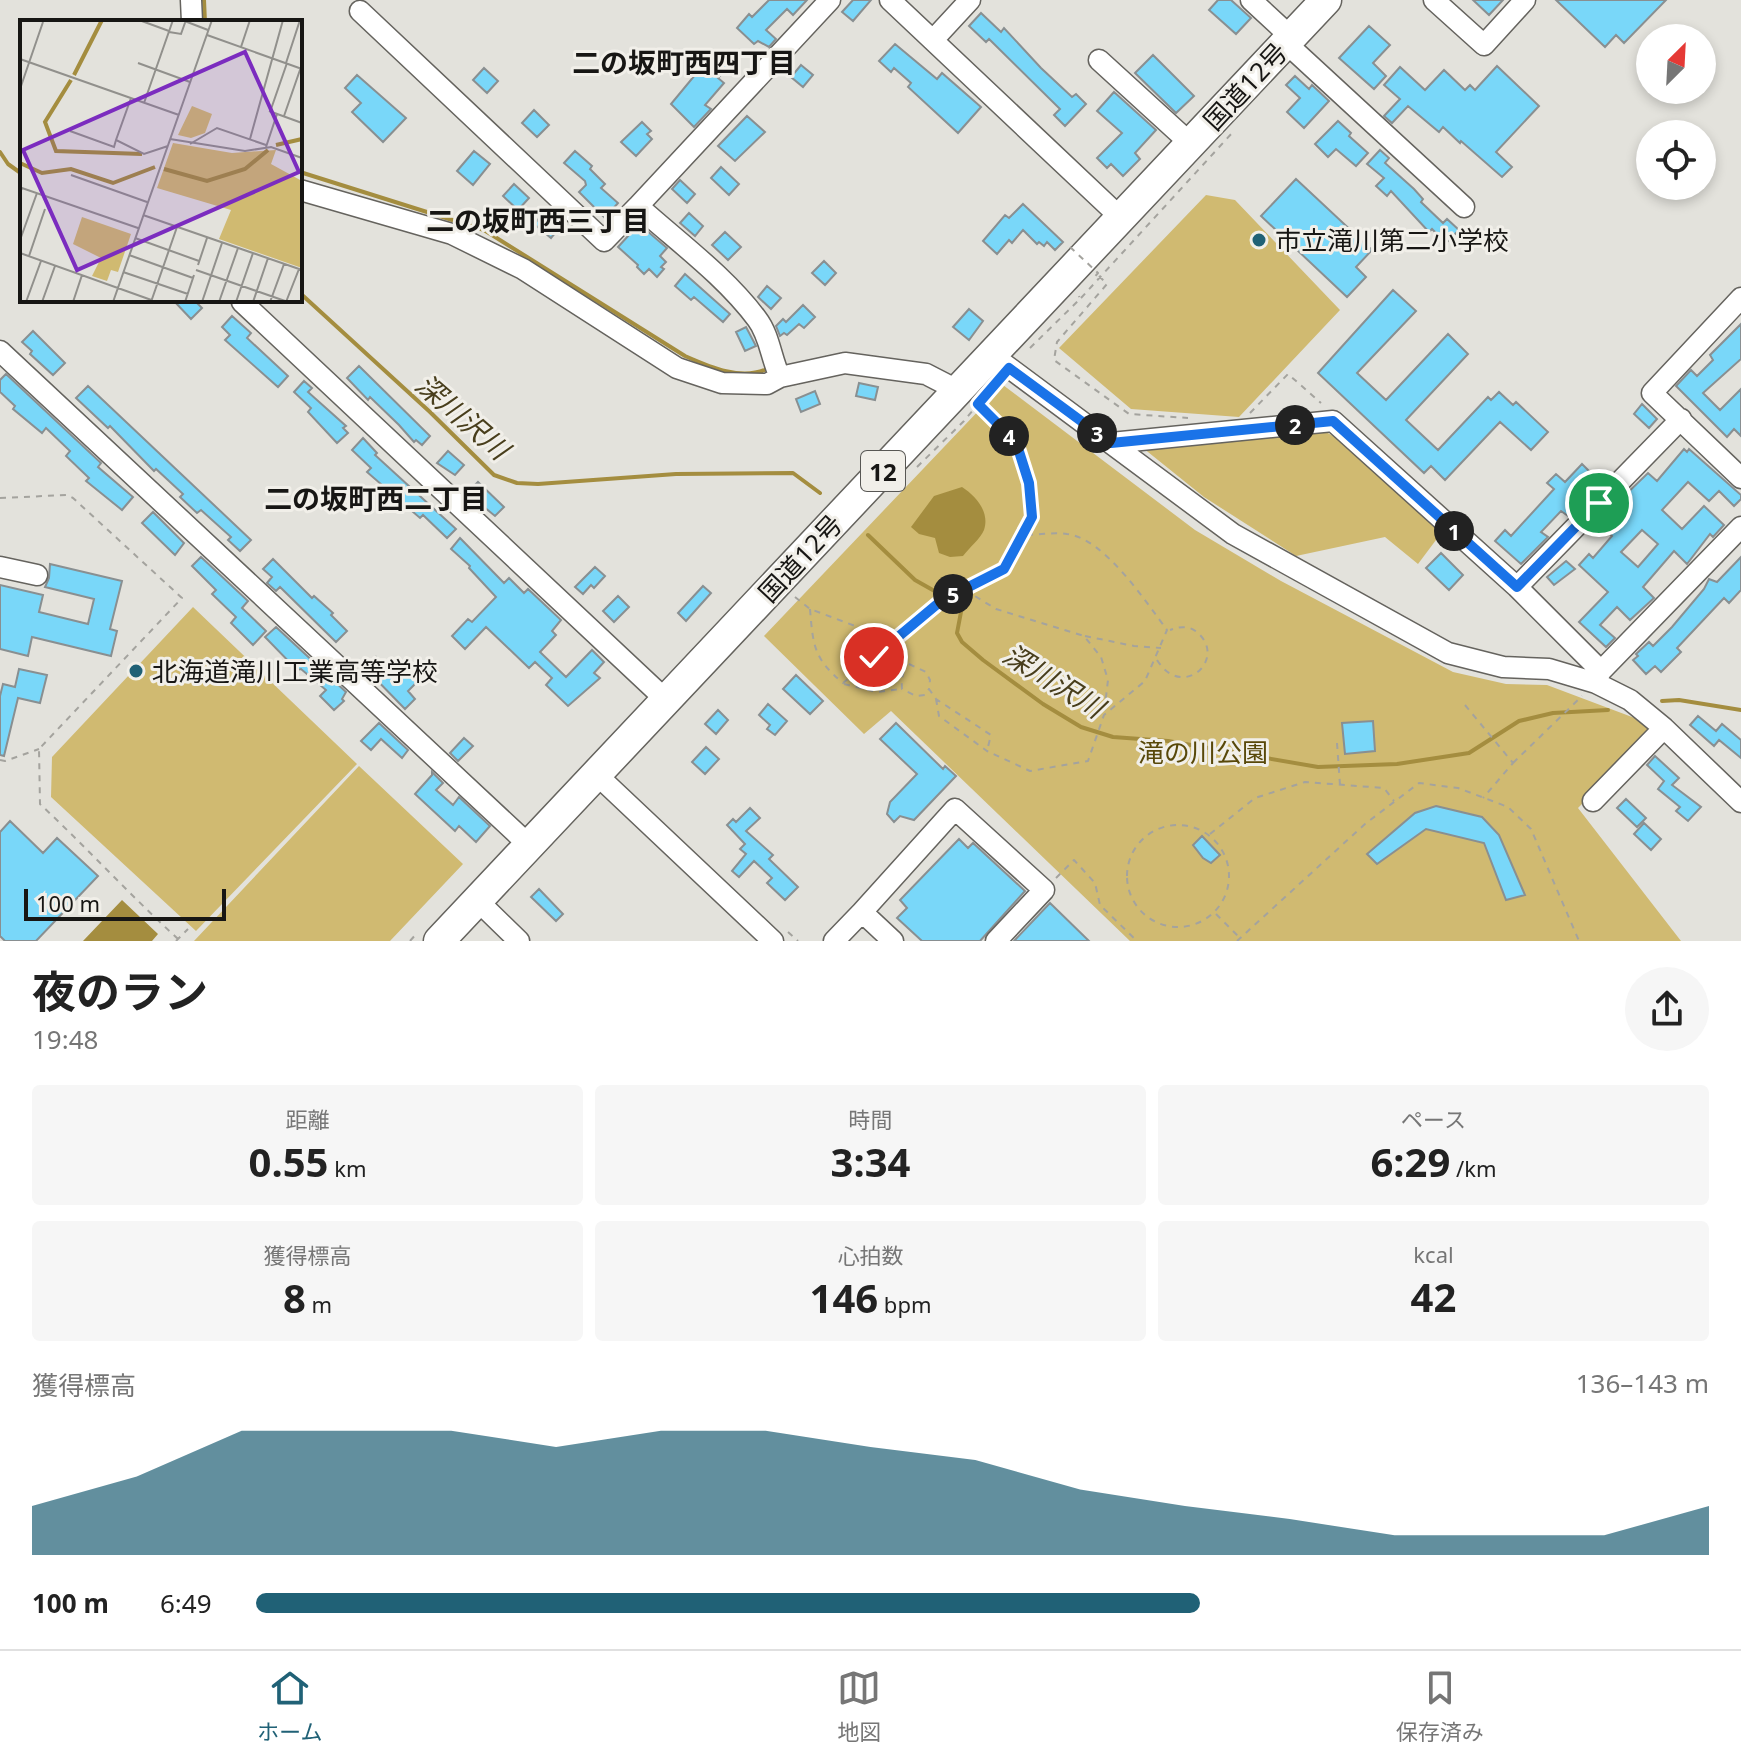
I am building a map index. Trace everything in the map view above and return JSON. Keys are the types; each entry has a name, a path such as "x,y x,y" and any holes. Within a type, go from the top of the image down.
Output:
{"highway":[{"name":"国道12号","path":"439,941 959,391 1001,361 1121,218 1326,0"}],"street":[{"path":"191,0 192,20"},
{"path":"360,11 604,241 830,0"},
{"path":"890,0 1121,218"},
{"path":"933,40 970,0"},
{"path":"1251,0 1288,40 1464,207"},
{"path":"1434,0 1484,45 1525,0"},
{"path":"1099,60 1191,144"},
{"path":"302,191 452,234 523,269 677,368 699,378 767,384 780,377 845,363 926,374 959,391"},
{"path":"638,206 726,285 759,320 780,377"},
{"path":"1737,465 1652,393 1741,298"},
{"path":"242,302 666,700"},
{"path":"0,351 530,846"},
{"path":"1001,361 1233,534 1448,653 1503,667 1549,669 1598,677"},
{"path":"1517,587 1681,419"},
{"path":"1111,443 1333,421 1517,587 1598,677 1664,728 1741,802"},
{"path":"1598,677 1741,527"},
{"path":"0,567 37,575"},
{"path":"1593,801 1664,728"},
{"path":"596,774 773,941"},
{"path":"834,941 955,809 1044,890 996,941"},
{"path":"478,901 519,941"},
{"path":"862,912 887,938"}],"path":[{"path":"843,683 941,601 1004,569 1032,517 1029,483 1016,442 978,404 1001,361 1080,299 1240,125"},
{"path":"1070,247 1107,284 1057,342 1054,360 1129,414 1199,418"},
{"path":"1092,280 1097,274"},
{"path":"1079,293 1080,299"},
{"path":"1242,421 1288,374 1323,405 1333,421"},
{"path":"0,498 67,495 73,498 182,598 39,749 0,760"},
{"path":"1023,535 1069,534 1098,548 1135,588 1167,630"},
{"path":"964,590 996,609 1084,636 1161,648"},
{"path":"793,596 810,609 895,641 904,650 907,663 901,679 902,689"},
{"path":"810,609 812,639 824,667 843,683 862,690 902,689 916,696 925,695 930,680 926,672 907,663"},
{"path":"1157,659 1164,672 1177,678 1192,676 1203,668 1208,654 1205,640 1195,630 1181,626 1167,630"},
{"path":"1104,715 1145,681 1167,630"},
{"path":"936,699 939,716 987,751 1030,771 1088,761 1104,715 1108,680 1101,657 1084,636"},
{"path":"874,657 883,665 886,675 884,691"},
{"path":"929,689 936,699 991,735 987,751"},
{"path":"1483,798 1513,763 1576,702"},
{"path":"1465,705 1513,763"},
{"path":"1337,743 1340,785"},
{"path":"39,749 40,804 177,940 188,929"},
{"path":"1210,835 1255,798 1305,782 1384,788 1394,802"},
{"path":"1215,913 1238,940 1365,824 1419,783 1458,788 1508,807 1531,829 1579,941"},
{"path":"1178,824 1195,827 1210,835 1222,848 1229,873 1225,898 1215,913 1185,927 1152,921 1139,910 1130,895 1126,879 1128,862 1135,847 1146,835 1161,827 1178,824"},
{"path":"1044,890 1074,860 1095,883 1100,905 1137,941"}],"green space":[{"path":"1206,195 1235,200 1340,310 1239,417 1131,409 1059,348"},
{"name":"滝の川公園","path":"1003,385 1195,530 1281,581 1453,672 1506,684 1547,685 1640,720 1653,732 1578,808 1681,941 1130,941 891,711 864,734 764,636"},
{"path":"1326,432 1358,450 1442,532 1418,564 1385,537 1296,556 1204,497 1143,448"},
{"path":"193,607 357,764 196,931 51,797 52,757"},
{"path":"359,766 463,864 390,941 194,941"}],"shaded area":[{"path":"962,487 980,505 985,517 984,530 963,556 950,557 939,553 935,538 919,534 911,527 934,496"},
{"path":"122,900 158,934 152,941 83,941"}],"building":[{"path":"769,0 807,0 793,15 787,9 766,30 776,39 769,47 758,41 754,44 737,28 749,14 752,17"},
{"path":"853,0 871,0 853,21 842,12"},
{"path":"1218,0 1231,0 1251,18 1236,34 1209,10"},
{"path":"1473,0 1503,0 1489,15"},
{"path":"1556,0 1666,0 1643,24 1636,24 1636,31 1624,43 1616,35 1605,47"},
{"path":"981,13 1001,32 1004,28 1072,97 1076,94 1086,104 1065,126 1054,115 1060,109 989,39 986,42 969,26"},
{"path":"1369,26 1390,45 1373,63 1386,76 1374,89 1339,58"},
{"path":"895,44 937,79 942,73 981,107 958,133 908,87 911,83 894,68 891,72 879,61"},
{"path":"714,52 729,66 718,78 724,83 705,105 711,109 694,127 671,104"},
{"path":"1153,55 1194,96 1176,113 1135,73"},
{"path":"801,65 813,75 803,87 791,77"},
{"path":"1497,66 1539,106 1496,152 1512,167 1502,177 1443,127 1439,132 1408,106 1392,123 1384,116 1400,99 1384,85 1400,67 1425,90 1444,70 1465,90 1470,85 1475,90"},
{"path":"484,68 498,81 487,93 473,80"},
{"path":"357,75 406,118 383,142 352,112 361,103 345,88"},
{"path":"1295,76 1309,89 1312,85 1329,101 1304,128 1287,112 1300,98 1286,85"},
{"path":"1114,92 1156,130 1135,153 1140,159 1123,176 1111,164 1107,168 1097,158 1122,133 1097,111"},
{"path":"534,110 549,125 537,137 522,123"},
{"path":"747,116 765,132 735,161 718,146"},
{"path":"1338,121 1368,153 1356,166 1336,149 1328,157 1315,144"},
{"path":"642,122 651,131 647,134 652,139 636,156 621,142"},
{"path":"1380,150 1389,158 1385,163 1414,189 1423,199 1421,202 1443,223 1447,219 1459,230 1446,243 1432,229 1429,232 1391,191 1387,196 1376,186 1384,178 1367,164"},
{"path":"474,151 490,164 473,185 457,171"},
{"path":"575,151 592,166 590,169 605,184 601,188 618,203 605,218 579,192 586,185 585,181 564,163"},
{"path":"721,167 739,184 729,195 711,178"},
{"path":"1296,179 1372,250 1356,267 1366,277 1347,297 1261,216"},
{"path":"680,180 695,194 687,203 672,189"},
{"path":"514,184 529,198 518,210 503,196"},
{"path":"1023,204 1063,242 1055,250 1047,242 1044,246 1039,242 1037,244 1023,230 997,254 983,241 1005,215 1009,218"},
{"path":"544,213 560,227 551,238 534,224"},
{"path":"689,213 703,226 695,236 680,223"},
{"path":"639,224 667,248 660,256 666,262 661,267 664,269 657,277 649,269 644,274 618,247"},
{"path":"725,232 741,247 728,260 712,245"},
{"path":"824,261 836,273 825,285 812,273"},
{"path":"685,274 730,314 723,322 694,297 691,300 675,286"},
{"path":"767,286 781,298 771,309 758,297"},
{"path":"1393,290 1416,311 1357,373 1386,400 1448,334 1468,354 1406,420 1438,450 1488,397 1491,400 1499,392 1513,405 1516,402 1548,432 1531,450 1500,422 1445,480 1431,466 1424,473 1318,373"},
{"path":"175,302 196,302 202,308 191,319"},
{"path":"803,305 815,317 804,328 799,324 787,335 784,333 780,336 776,326 783,319 786,322"},
{"path":"969,309 983,321 969,340 953,327"},
{"path":"232,316 251,333 247,338 288,376 278,387 225,340 230,335 222,327"},
{"path":"1741,324 1741,359 1703,393 1720,410 1741,389 1741,436 1734,429 1727,437 1676,386 1691,370 1697,376 1713,360 1710,355"},
{"path":"746,327 756,346 745,351 736,332"},
{"path":"33,331 65,363 53,375 22,342"},
{"path":"359,366 430,436 422,445 416,440 414,442 347,378"},
{"path":"6,374 101,463 98,467 133,497 122,510 86,481 89,478 66,456 70,451 46,428 42,433 13,409 15,406 0,392 0,380"},
{"path":"304,381 312,388 308,392 346,426 343,428 348,433 337,443 308,412 311,408 294,392"},
{"path":"859,383 878,387 875,400 856,396"},
{"path":"88,386 251,540 240,551 228,540 231,537 201,510 197,513 180,497 183,494 76,398"},
{"path":"815,391 820,404 801,412 796,399"},
{"path":"1642,404 1657,419 1649,428 1634,414"},
{"path":"363,438 377,453 375,455 456,529 447,538 423,515 420,518 367,472 371,468 352,450"},
{"path":"1684,449 1687,452 1689,449 1741,495 1741,499 1734,506 1719,491 1709,501 1688,482 1662,510 1682,529 1704,506 1724,525 1713,537 1710,534 1687,564 1674,551 1643,587 1654,598 1630,620 1617,607 1600,625 1615,638 1606,647 1579,622 1608,592 1579,565 1589,554 1593,558 1612,536 1600,524 1618,502 1648,473 1657,481","holes":["1642,530 1658,544 1638,567 1621,552"]},
{"path":"448,451 464,465 455,475 437,463"},
{"path":"1582,464 1600,482 1592,490 1583,482 1567,500 1576,508 1568,516 1561,511 1541,532 1548,537 1521,564 1495,541 1505,530 1511,536 1554,489 1547,483 1556,474 1565,482"},
{"path":"478,482 504,507 495,516 467,493"},
{"path":"153,512 184,543 175,555 142,523"},
{"path":"460,538 504,583 509,578 524,593 528,589 561,620 552,631 556,635 540,652 566,677 592,650 604,662 594,673 600,678 568,706 546,685 552,678 535,662 529,668 486,627 465,649 452,636 468,619 472,622 496,597 451,549"},
{"path":"1441,553 1463,575 1449,590 1426,568"},
{"path":"201,557 248,601 242,608 266,631 253,645 231,623 236,617 212,594 216,590 192,566"},
{"path":"1741,557 1741,590 1729,603 1724,598 1677,648 1681,652 1661,672 1655,666 1646,674 1633,660 1638,656 1636,654 1649,642 1653,646 1704,589 1709,579 1717,582"},
{"path":"273,559 312,598 314,596 333,613 331,615 347,631 336,642 280,587 276,591 267,583 272,577 263,569"},
{"path":"1566,561 1575,569 1554,585 1547,577"},
{"path":"50,564 122,581 110,629 117,631 111,656 32,637 28,656 0,649 0,585 43,595 39,612 88,624 94,599 45,587"},
{"path":"595,567 605,576 583,594 575,587"},
{"path":"703,586 711,593 686,621 678,613"},
{"path":"618,596 629,607 614,622 603,611"},
{"path":"276,627 346,692 344,701 334,710 320,696 326,690 301,669 297,670 265,637"},
{"path":"376,657 399,679 406,672 417,682 408,691 415,699 405,709 365,668"},
{"path":"19,669 47,675 40,703 18,698 4,756 0,755 0,696 3,684 15,687"},
{"path":"796,675 823,701 810,714 783,689"},
{"path":"768,704 787,721 775,735 767,729 770,725 759,715"},
{"path":"718,710 728,720 716,734 705,724"},
{"path":"1698,716 1716,731 1722,724 1741,740 1741,758 1719,740 1714,746 1690,725"},
{"path":"1373,721 1375,751 1345,754 1342,723"},
{"path":"379,723 408,750 402,758 381,739 371,750 361,741"},
{"path":"896,723 943,769 945,766 956,776 914,820 900,816 894,822 887,814 890,802 917,774 880,739"},
{"path":"464,738 473,746 458,761 450,753"},
{"path":"706,747 719,759 705,774 692,762"},
{"path":"1655,756 1679,778 1672,785 1701,807 1688,821 1676,811 1680,807 1658,789 1664,781 1647,765"},
{"path":"432,772 443,783 436,790 453,805 459,797 490,826 476,842 459,826 455,831 415,794"},
{"path":"1626,799 1646,818 1637,827 1617,808"},
{"path":"1436,806 1482,817 1499,835 1525,895 1506,900 1484,843 1426,829 1377,864 1367,854 1415,813"},
{"path":"750,808 760,818 746,831 773,855 769,859 798,887 785,900 767,883 772,878 754,861 739,877 732,871 746,854 740,849 745,844 727,825 733,819 736,822"},
{"path":"10,821 43,853 57,838 98,876 36,941 5,941 0,936 0,832"},
{"path":"1644,823 1661,839 1651,850 1634,834"},
{"path":"1202,836 1220,855 1211,863 1193,845"},
{"path":"959,839 968,848 973,843 1025,891 980,941 922,941 897,918 907,908 900,900"},
{"path":"539,889 563,914 556,921 531,897"},
{"path":"1050,903 1089,941 1014,941"}],"waterway":[{"path":"204,0 205,20"},
{"name":"深川沢川","path":"0,152 8,164 20,173"},
{"path":"302,173 484,230 685,356 736,373 767,369"},
{"name":"深川沢川","path":"302,295 494,475 517,483 538,484 676,474 793,473 820,493"},
{"name":"深川沢川","path":"868,535 915,580 954,602 961,612 957,633 962,642 983,660 1043,704 1081,727 1113,737 1168,741 1318,767 1397,764 1469,753 1519,721 1553,713 1608,710"},
{"name":"深川沢川","path":"1662,701 1679,700 1741,710"}],"place":[{"name":"市立滝川第二小学校","path":"1259,240"},
{"name":"北海道滝川工業高等学校","path":"136,671"}],"district":[{"name":"二の坂町西四丁目","path":"684,62"},
{"name":"二の坂町西三丁目","path":"538,220"},
{"name":"二の坂町西二丁目","path":"376,498"}],"route":[{"path":"874,657 941,601 1004,569 1032,517 1029,483 1016,442 978,404 1009,368 1111,443 1333,421 1517,587 1599,503"}]}
